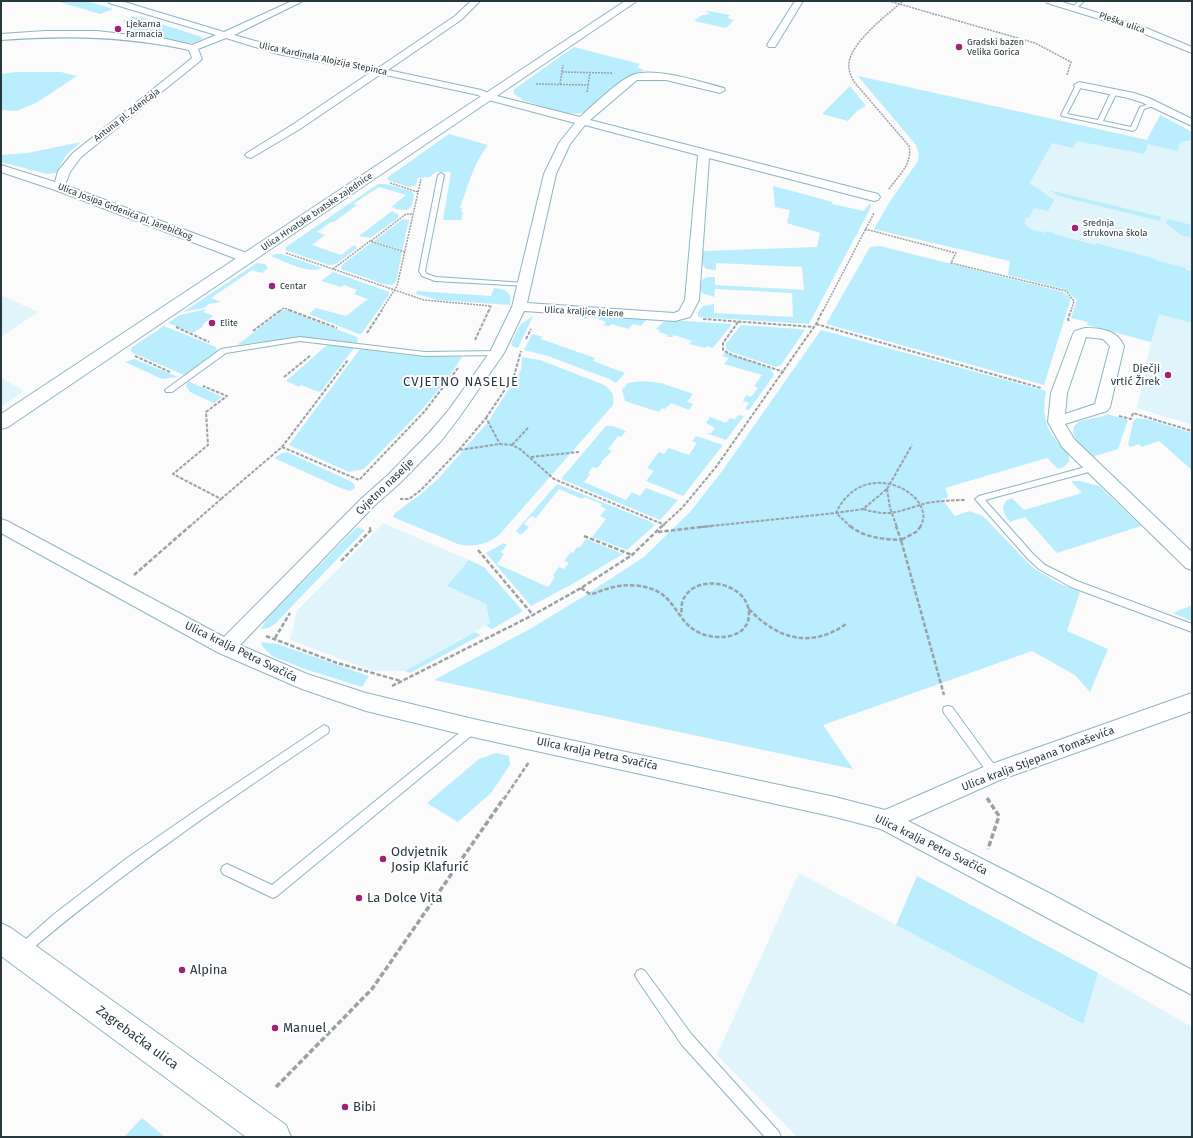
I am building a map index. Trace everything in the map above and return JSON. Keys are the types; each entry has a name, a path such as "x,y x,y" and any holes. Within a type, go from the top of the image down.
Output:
{"street":[{"name":"Ulica Kardinala Alojzija Stepinca","path":"112,1 278,52 380,71 481,93 489,97"},
{"path":"129,6 142,1"},
{"path":"1,37 45,34 97,34 166,42 193,48 299,1"},
{"path":"250,155 296,127 458,18 476,1"},
{"name":"Ulica Hrvatske bratske zajednice","path":"1,423 632,1"},
{"path":"772,45 799,1"},
{"name":"Pleška ulica","path":"1050,1 1138,28 1192,50"},
{"name":"Antuna pl. Zdenčaja","path":"59,187 64,171 77,155 197,59 193,48"},
{"path":"519,308 550,174 555,159 562,147 585,117 634,78 646,76 661,77 720,90"},
{"path":"1079,85 1130,95 1155,104 1192,123"},
{"path":"489,97 585,117 704,154 874,197"},
{"path":"675,317 685,314 692,300 704,154"},
{"name":"Ulica Josipa Grdenića pl. Jarebičkog","path":"1,168 59,187 247,258"},
{"name":"Ulica kraljice Jelene","path":"519,308 675,317"},
{"name":"Cvjetno naselje","path":"226,647 368,502 435,437 453,415 497,353 519,308"},
{"path":"1056,422 1102,407 1117,346 1116,341 1111,337 1092,332 1084,332 1080,334 1059,393 1056,422 1068,443 1192,563"},
{"name":"Ulica kralja Petra Svačića","path":"1,525 226,647 302,681 366,702 473,728 835,807 885,820 1050,906 1192,983"},
{"name":"Ulica kralja Stjepana Tomaševića","path":"885,820 994,773 1192,702"},
{"name":"Zagrebačka ulica","path":"10,945 274,1137"}],"lane":[{"path":"1074,8 1082,1"},
{"path":"1079,85 1064,115 1133,130 1142,108 1155,104"},
{"path":"1100,122 1114,92"},
{"path":"441,176 422,271 424,275 435,279 525,285"},
{"path":"169,390 224,351 300,339 425,354 497,353"},
{"path":"1093,468 979,499 1031,558 1042,567 1074,584 1192,628"},
{"path":"948,710 994,773"},
{"path":"227,870 273,892 473,728"},
{"path":"10,945 61,915 143,853 324,730"},
{"path":"641,975 687,1040 774,1137"}],"path":[{"path":"889,1 902,2 1035,43 1071,62 1066,81"},
{"path":"886,193 912,157 911,151 909,146 855,83 850,73 849,61 856,47 902,2"},
{"path":"562,72 644,73 646,76"},
{"path":"585,117 590,73"},
{"path":"532,84 588,85"},
{"path":"130,578 282,447 358,346 395,291 421,179"},
{"path":"386,182 418,192"},
{"path":"390,688 533,615 582,588 632,555 665,525 682,508 716,467 815,326 876,209"},
{"path":"332,269 406,214 413,214"},
{"path":"865,229 956,253 951,263 1066,291 1074,301 1068,319 1080,334"},
{"path":"370,241 405,252"},
{"path":"285,253 431,302 491,306 467,354 446,385 426,409 359,480"},
{"path":"526,340 539,309"},
{"path":"675,317 815,326 1059,393"},
{"path":"738,322 723,343 723,350 732,355 784,372"},
{"path":"284,378 327,342"},
{"path":"282,447 359,480 361,486 390,498 409,499 436,475 486,418 514,376 523,347"},
{"path":"131,355 227,396 206,412 208,446 173,474 221,499"},
{"path":"1102,407 1110,413 1131,419 1133,413 1192,431"},
{"path":"486,418 500,444"},
{"path":"512,445 528,428"},
{"path":"459,450 500,444 512,445 530,457 554,480 665,525"},
{"path":"863,509 887,489 912,445"},
{"path":"530,457 578,452"},
{"path":"879,483 890,483 898,486 922,505 925,518 920,528 913,535 901,540 884,539 866,535 855,530 836,513 847,494 855,489 879,483"},
{"path":"887,489 892,514 901,540 948,710"},
{"path":"657,532 863,509 876,513 892,514 910,510 922,505 953,500 979,499"},
{"path":"584,536 632,555"},
{"path":"478,550 533,615"},
{"path":"681,615 680,606 685,595 696,587 705,584 720,584 735,590 743,596 749,609 761,623 776,632 790,637 806,638 831,635 846,624"},
{"path":"582,588 588,594 604,589 624,586 648,588 669,600 681,615 685,623 692,630 702,635 724,638 742,629 747,622 749,609"},
{"path":"245,628 261,636 275,638 315,655 372,674 402,681"},
{"path":"276,1087 372,989 534,755"}],"shaded area":[{"path":"56,1 87,1 113,9 100,14"},
{"path":"708,11 730,15 727,18 734,20 726,28 694,21 702,15 710,13 706,12"},
{"path":"133,17 139,17 202,37 203,39 193,43 186,43 129,33 133,25 122,21"},
{"path":"574,47 640,64 637,67 644,70 622,83 586,112 571,113 545,108 522,100 514,94 513,90"},
{"path":"16,72 61,72 77,76 36,103 16,111 1,110 1,74"},
{"path":"858,76 1147,140 1160,115 1192,132 1192,425 1137,408 1151,342 1087,325 1088,322 1071,318 1077,300 1067,291 1008,275 1010,261 874,229 889,203 918,161 919,154 916,145"},
{"path":"858,76 1147,140 1160,115 1192,132 1192,140 1180,142 1178,151 1148,144 1144,154 1077,141 1073,148 1052,143 1029,184 1054,200 1048,211 1034,208 1029,218 1027,217 1024,223 1030,229 1045,233 1046,231 1095,245 1096,243 1156,259 1155,260 1192,271 1192,323 1159,314 1151,342 1087,325 1088,322 1071,318 1077,300 1067,291 1061,288 1008,275 1010,261 874,229 889,203 918,161 919,154 916,145"},
{"path":"850,86 866,106 857,111 848,121 822,114"},
{"path":"449,134 488,145 478,160 468,183 460,208 462,208 461,212 463,212 461,220 443,220 451,172 436,172 430,177 418,178 416,185 409,187 387,179"},
{"path":"81,142 66,155 56,173 47,174 1,162 1,155 28,153"},
{"path":"378,184 386,184 411,191 414,194 412,206 407,210 395,209 396,208 391,207 406,195 379,187 353,204 357,205 334,222 331,222 317,232 325,235 312,245 341,255 354,245 357,247 336,264 329,265 285,250 286,247"},
{"path":"773,186 833,202 832,204 864,211 870,203 871,207 809,324 698,317 698,312 703,306 714,304 714,313 793,317 792,293 715,289 714,297 702,293 700,287 703,279 707,277 715,277 715,285 804,290 802,267 716,263 716,270 706,269 702,264 703,251 817,247 820,233 787,223 790,210 775,207"},
{"path":"1049,190 1161,217 1160,221 1059,196"},
{"path":"392,211 399,215 398,218 370,238 359,236"},
{"path":"403,219 409,220 402,250 374,241"},
{"path":"1167,219 1192,225 1192,238 1181,235 1166,223"},
{"path":"372,242 402,252 396,282 392,285 383,284 341,269 342,265"},
{"path":"880,246 1063,292 1071,298 1044,385 826,324 870,247"},
{"path":"282,254 322,268 317,270 304,269 271,256"},
{"path":"257,263 265,264 268,268 262,273 252,270 211,298 221,302 209,304 204,308 183,312"},
{"path":"333,272 389,292 389,295 362,333 359,334 309,314 316,308 346,316 368,299 354,294 357,290 344,285 341,287 321,281"},
{"path":"494,288 505,290 509,294 511,301 510,305 438,300 416,294 417,291 491,296"},
{"path":"1,295 38,312 1,337"},
{"path":"207,309 203,312 213,316 202,325 204,326 193,333 168,323 180,315"},
{"path":"286,310 357,337 357,343 301,337 237,345 282,311"},
{"path":"569,314 648,318 641,326 633,324 628,329 612,324 609,326 603,325 606,322 589,316 586,319"},
{"path":"533,316 518,348 512,346 511,343 521,324"},
{"path":"670,320 732,324 713,348 707,346 705,348 689,344 692,341 674,335 672,337 667,337 668,335 659,332 660,330 656,329 663,322"},
{"path":"741,325 805,330 781,365 776,367 726,349 726,344"},
{"path":"164,326 216,347 217,351 184,375 131,352 131,348"},
{"path":"821,330 1046,391 1044,410 1046,422 1051,433 1069,456 1069,461 1066,465 1058,469 1047,458 945,488 948,495 947,498 942,499 955,516 969,511 983,516 1032,567 1056,582 1080,592 1067,631 1108,649 1090,692 1075,675 1032,651 823,725 853,769 434,680 530,629 644,557 690,512 723,470"},
{"path":"532,334 543,337 541,339 595,358 593,361 625,373 616,383 548,356 524,350"},
{"path":"327,345 354,348 322,390 319,392 301,385 299,387 286,381"},
{"path":"360,349 414,356 462,357 441,387 391,442 365,468 349,472 289,445"},
{"path":"725,352 771,369 774,375 749,410 745,409 749,403 743,401 746,395 751,397 758,388 754,386 762,375 724,364 729,358 722,356"},
{"path":"522,357 540,360 602,384 612,392 613,405 500,534 486,543 470,546 458,544 393,517 395,513 421,494 439,478 488,422 521,370"},
{"path":"134,359 178,377 162,379 125,362"},
{"path":"1,378 24,391 1,407"},
{"path":"188,381 222,397 214,403 190,392 186,386"},
{"path":"643,381 661,383 693,394 687,402 693,404 689,410 671,403 665,409 662,408 659,412 625,401 622,390 628,383"},
{"path":"1107,414 1128,420 1118,449 1092,457 1076,439 1073,431 1074,426 1080,421"},
{"path":"738,415 744,416 726,440 706,433 711,433 715,428 706,423 710,417 726,423 730,418 735,419"},
{"path":"1136,418 1146,419 1192,433 1192,470 1159,441 1142,447 1139,444 1130,447 1128,445 1133,422"},
{"path":"606,426 613,426 626,431 621,437 618,436 608,449 612,451 597,468 593,467 588,473 590,474 584,482 626,500 632,492 640,496 646,488 678,500 660,520 561,479"},
{"path":"696,436 723,445 683,496 646,481 654,471 647,468 659,452 664,454 669,448 689,455 697,443 692,441"},
{"path":"287,452 352,482 355,486 354,489 350,491 338,487 274,458"},
{"path":"1071,481 1080,481 1099,486 1141,526 1057,553 1025,517 1010,522 1004,513 1003,506 1006,501 1012,498 1024,510 1082,493"},
{"path":"557,484 649,521 655,525 627,550 592,537 606,519 600,516 606,509 600,506 602,504 584,497 582,499 559,489 536,518 531,516 524,524 529,527 521,535 516,531"},
{"path":"383,523 469,560 447,586 486,604 490,623 405,671 373,671 290,640 297,611"},
{"path":"357,527 365,530 275,624 268,628 261,629 267,618"},
{"path":"586,539 623,554 531,606 486,553 504,543 507,545 501,552 504,554 497,564 548,587 555,577 553,575 559,567 564,569 569,563 564,561 571,552 573,553 577,547 579,548"},
{"path":"469,560 484,567 523,611 492,629 486,626 490,623 486,604 447,586"},
{"path":"1192,605 1192,621 1173,613"},
{"path":"475,632 481,635 410,673 405,671"},
{"path":"261,642 277,644 369,676 362,687 305,669 272,656 262,646"},
{"path":"496,753 509,756 510,765 491,793 458,822 427,803 479,759"},
{"path":"799,873 1082,1024 1098,973 1192,1027 1192,1137 797,1137 717,1055"},
{"path":"917,876 1098,973 1083,1024 896,925"},
{"path":"142,1118 165,1137 124,1137"}],"place":[{"name":"Ljekarna Farmacia","path":"118,29"},
{"name":"Gradski bazen Velika Gorica","path":"959,47"},
{"name":"Srednja strukovna škola","path":"1075,228"},
{"name":"Centar","path":"272,286"},
{"name":"Elite","path":"212,323"},
{"name":"Dječji vrtić Žirek","path":"1168,375"},
{"name":"Odvjetnik Josip Klafurić","path":"383,859"},
{"name":"La Dolce Vita","path":"359,898"},
{"name":"Alpina","path":"182,970"},
{"name":"Manuel","path":"275,1028"},
{"name":"Bibi","path":"345,1107"}],"district":[{"name":"CVJETNO NASELJE","path":"461,382"}]}
